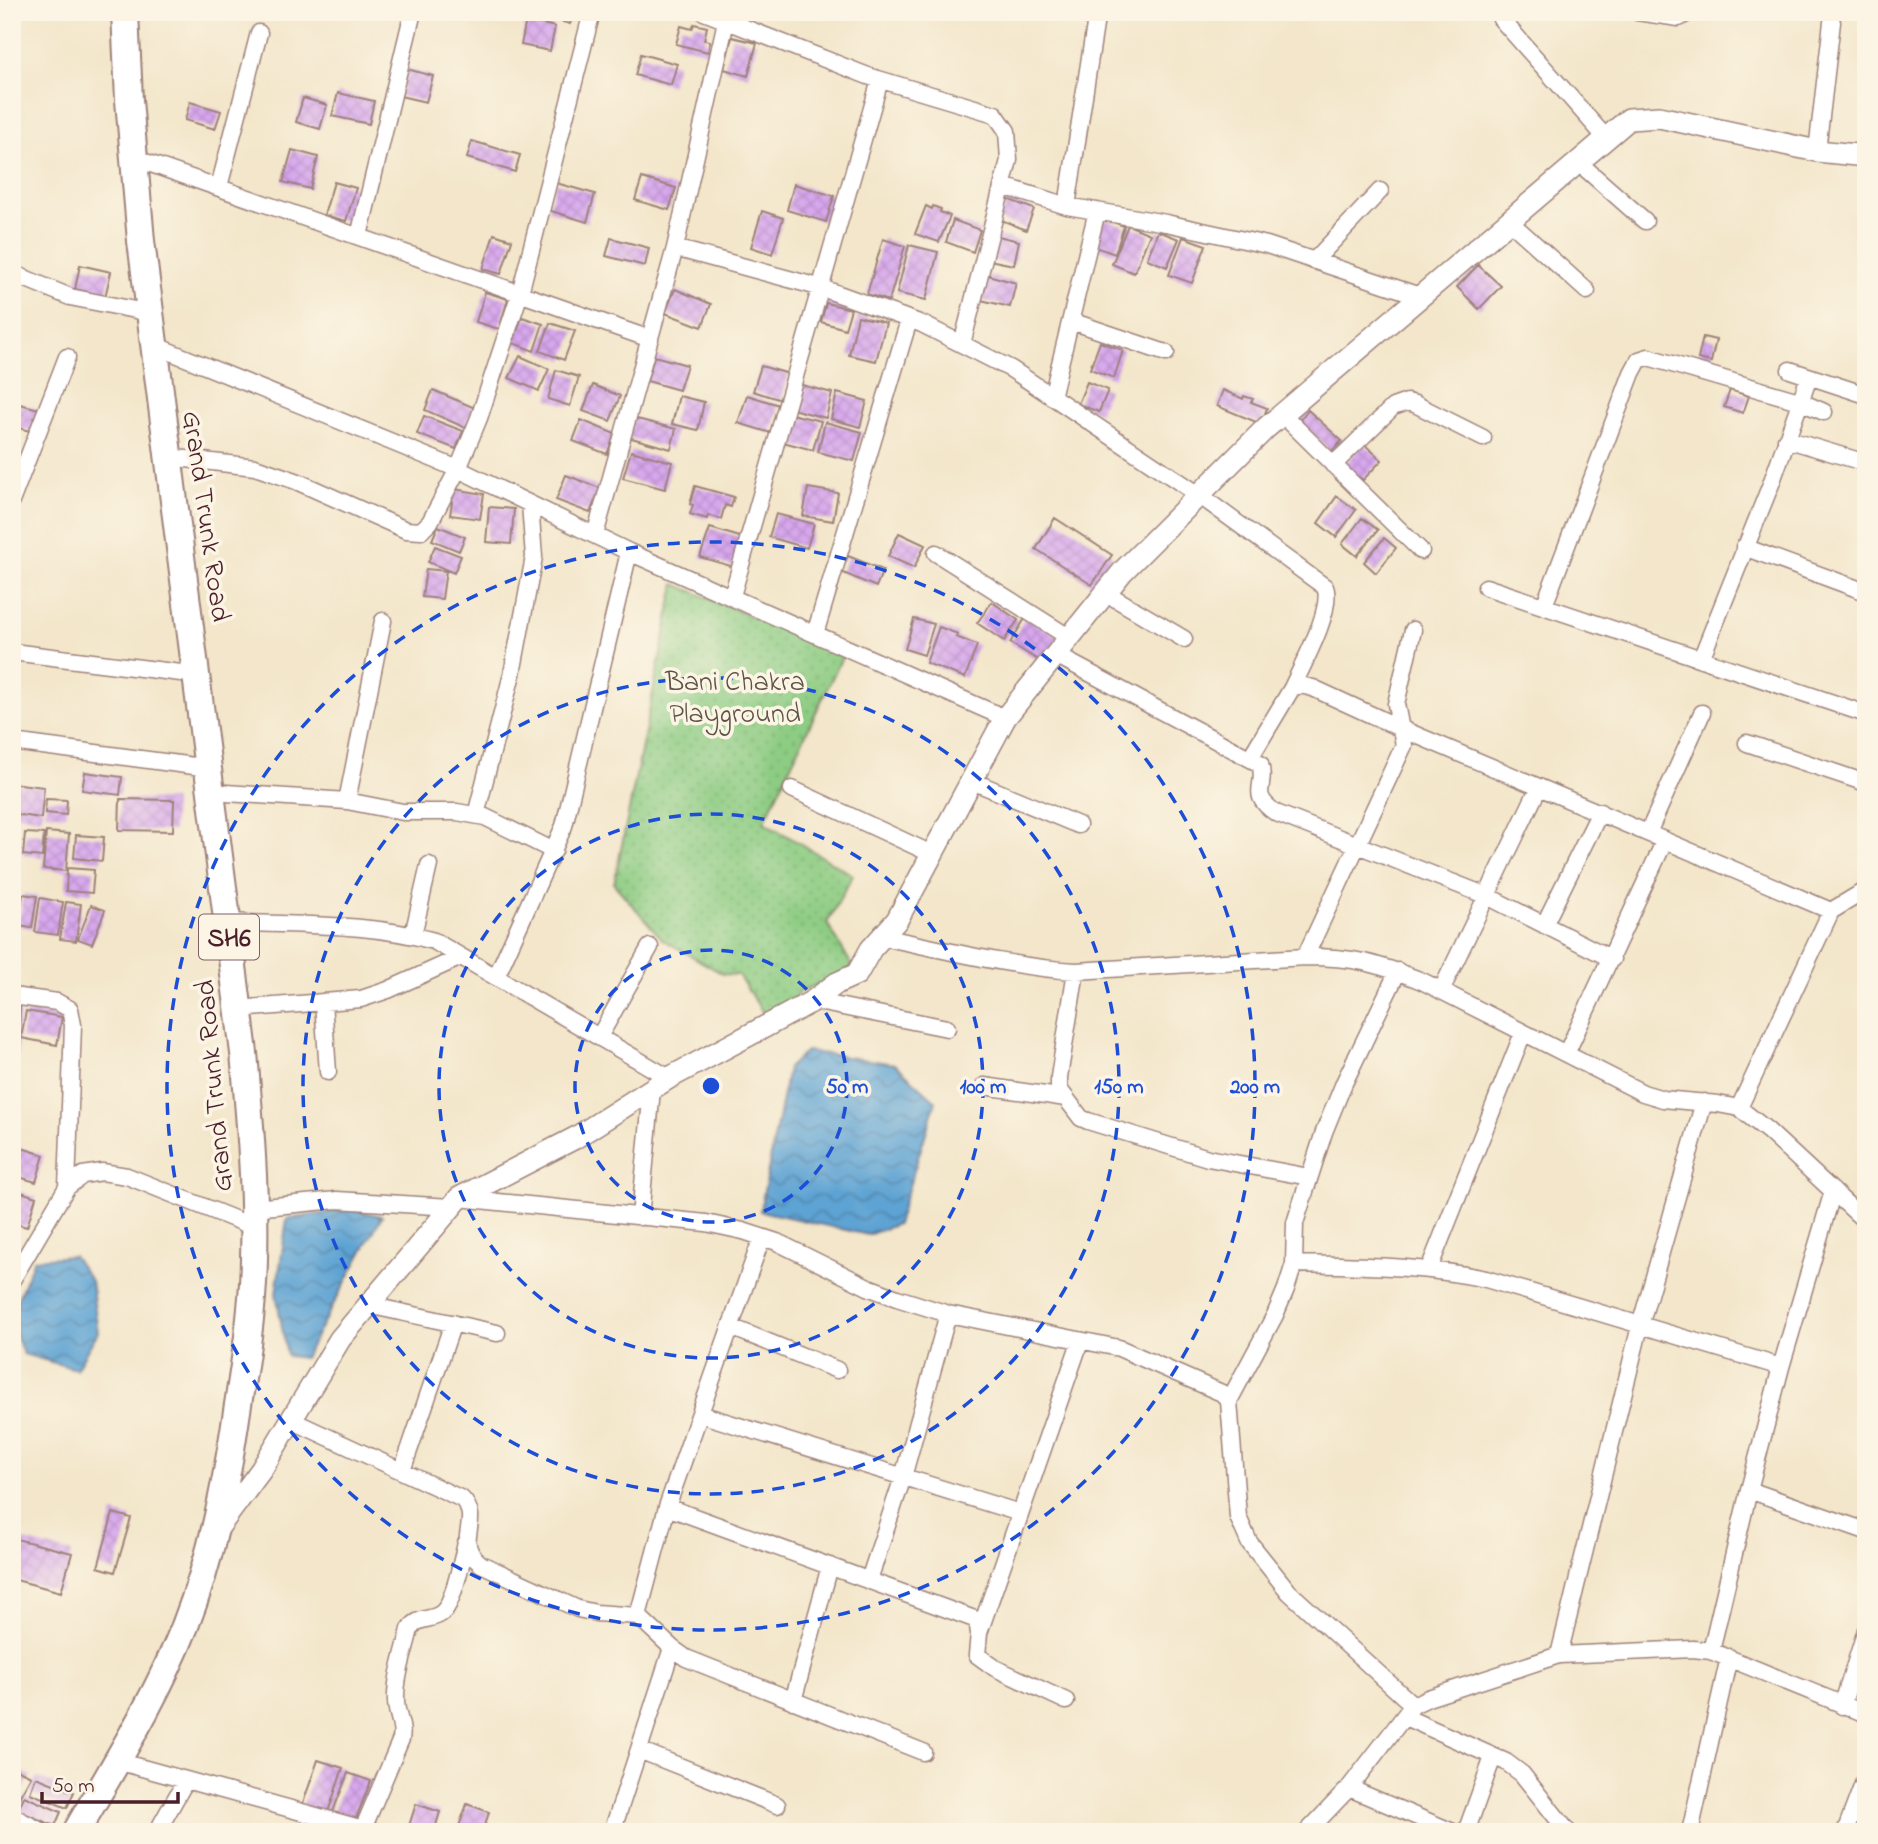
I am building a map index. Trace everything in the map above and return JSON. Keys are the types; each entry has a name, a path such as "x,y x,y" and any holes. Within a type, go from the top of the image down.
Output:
{"main road":[{"name":"Grand Trunk Road","path":"76,1832 149,1706 185,1625 216,1530 229,1466 250,1323 254,1217 250,1126 238,1009 150,313 134,158 125,12"}],"street":[{"path":"169,457 255,467 296,481 406,530 421,531 430,522 458,469 479,418 520,293 592,12"},
{"path":"704,12 880,80 995,114 1007,131 1009,160 962,344"},
{"path":"1067,206 1097,12"},
{"path":"1497,12 1606,138"},
{"path":"1637,12 1679,18 1690,12"},
{"path":"359,236 412,16"},
{"path":"595,535 675,248 726,21"},
{"path":"1817,151 1832,22"},
{"path":"219,187 259,33"},
{"path":"733,596 880,80"},
{"path":"216,1530 261,1469 340,1339 455,1202 575,1138 661,1083 813,1001 837,983 858,974 871,949 897,920 1005,718 1123,571 1282,414 1629,118 1659,117 1817,151 1866,156"},
{"path":"134,158 650,339"},
{"path":"1578,162 1645,221"},
{"path":"1003,186 1067,206 1166,223 1267,245 1420,296"},
{"path":"1314,261 1380,191"},
{"path":"1052,397 1097,211"},
{"path":"1509,221 1587,291"},
{"path":"675,248 822,288 909,320 1011,369 1199,495 1325,587 1328,595 1325,613 1292,688 1250,758"},
{"path":"12,273 70,297 150,313"},
{"path":"815,634 909,320"},
{"path":"1071,321 1166,352"},
{"path":"154,345 458,469 629,552 1005,718"},
{"path":"12,499 67,357"},
{"path":"1544,606 1639,360 1648,357 1799,401 1824,412"},
{"path":"1790,370 1866,395"},
{"path":"1701,659 1771,484 1809,377"},
{"path":"1334,465 1392,407 1407,402 1483,438"},
{"path":"1282,414 1421,551"},
{"path":"1786,439 1866,464"},
{"path":"476,816 512,674 534,557 530,504"},
{"path":"1744,547 1866,592"},
{"path":"496,977 564,826 629,552"},
{"path":"936,553 1070,638"},
{"path":"1486,587 1866,714"},
{"path":"1106,593 1184,639"},
{"path":"347,801 383,621"},
{"path":"1305,957 1404,745 1396,704 1413,630"},
{"path":"12,652 197,675"},
{"path":"1056,655 1260,764 1263,773 1259,785 1263,805 1276,813 1487,896 1612,959"},
{"path":"1292,688 1300,685 1313,688 1402,729 1831,911"},
{"path":"1648,833 1702,713"},
{"path":"12,742 210,780 403,812 457,812 485,817 554,851"},
{"path":"1747,743 1866,783"},
{"path":"972,781 1078,825"},
{"path":"1441,991 1539,786"},
{"path":"792,789 932,854"},
{"path":"1544,925 1600,812"},
{"path":"1566,1054 1665,840"},
{"path":"413,935 429,865"},
{"path":"1739,1108 1831,911 1866,890"},
{"path":"227,922 371,930 413,935 434,941 599,1037 661,1083"},
{"path":"882,937 1022,966 1076,971 1305,957 1363,960 1398,971 1441,991 1643,1093 1663,1099 1739,1108 1866,1222"},
{"path":"599,1037 650,947"},
{"path":"238,1009 361,999 388,990 461,957"},
{"path":"1076,971 1059,1089 1081,1118 1208,1158 1309,1177"},
{"path":"1229,1401 1275,1315 1294,1264 1295,1223 1333,1109 1398,971"},
{"path":"12,996 57,1002 70,1009 73,1025 66,1187"},
{"path":"813,1001 947,1028"},
{"path":"323,1002 328,1072"},
{"path":"1429,1269 1523,1032"},
{"path":"640,1217 661,1083"},
{"path":"984,1086 1066,1098"},
{"path":"1559,1655 1640,1326 1704,1102"},
{"path":"12,1280 66,1187 83,1175 102,1172 127,1176 254,1217 337,1200 455,1202 706,1223 777,1242 868,1287 948,1314 1119,1349 1224,1394 1229,1401 1238,1517 1249,1542 1289,1592 1409,1711 1506,1762 1522,1774 1568,1832"},
{"path":"1712,1651 1781,1367 1833,1191"},
{"path":"638,1616 667,1507 762,1237"},
{"path":"1294,1264 1429,1269 1486,1279 1781,1367"},
{"path":"368,1305 497,1334"},
{"path":"869,1580 903,1477 948,1314"},
{"path":"402,1471 453,1323"},
{"path":"730,1327 836,1370"},
{"path":"1066,1700 984,1662 977,1655 979,1633 1080,1342"},
{"path":"699,1414 1020,1513"},
{"path":"117,1761 369,1830 401,1739 403,1728 396,1703 410,1629 414,1622 436,1617 445,1610 467,1542 471,1519 469,1506 462,1499 291,1420"},
{"path":"1749,1490 1866,1531"},
{"path":"667,1507 977,1620 979,1633"},
{"path":"467,1542 470,1555 481,1564 579,1609 603,1614 638,1616 686,1658 923,1752"},
{"path":"793,1700 830,1566"},
{"path":"1842,1706 1866,1630"},
{"path":"612,1832 672,1648"},
{"path":"1307,1832 1349,1788 1409,1711 1428,1698 1559,1655 1693,1649 1712,1651 1866,1714"},
{"path":"1690,1832 1729,1657"},
{"path":"639,1750 777,1805"},
{"path":"1466,1832 1493,1756"},
{"path":"1844,1832 1866,1776"},
{"path":"157,1832 187,1780"},
{"path":"1349,1788 1454,1832"},
{"path":"12,1816 43,1832"}],"green space":[{"name":"Bani Chakra Playground","path":"675,584 843,655 764,822 853,875 827,923 857,974 802,990 770,1023 738,975 723,974 662,939 614,884"}],"water":[{"path":"806,1051 895,1064 936,1101 897,1224 868,1235 760,1211 788,1068"},
{"path":"350,1209 382,1216 304,1358 287,1356 276,1293 287,1219"},
{"path":"73,1256 91,1281 98,1332 76,1369 23,1354 12,1324 12,1313 34,1259"}],"building":[{"path":"527,12 573,12 570,24"},
{"path":"526,20 555,27 550,51 521,45"},
{"path":"694,24 707,27 704,40 710,41 708,52 676,44 681,26 692,29"},
{"path":"732,37 757,43 748,76 724,69"},
{"path":"641,54 677,64 671,85 635,75"},
{"path":"407,69 433,76 426,102 400,96"},
{"path":"338,93 374,101 369,124 332,116"},
{"path":"303,98 327,105 320,129 296,122"},
{"path":"190,102 221,111 215,129 185,120"},
{"path":"472,141 520,155 515,172 467,158"},
{"path":"292,150 318,157 310,189 283,182"},
{"path":"642,178 676,188 669,210 635,200"},
{"path":"334,182 356,188 346,221 324,215"},
{"path":"556,183 595,194 587,222 548,210"},
{"path":"794,184 834,196 826,222 787,210"},
{"path":"1007,199 1034,209 1026,230 999,219"},
{"path":"926,206 941,209 940,212 950,216 939,242 915,234"},
{"path":"762,211 783,218 772,254 751,247"},
{"path":"1102,218 1124,226 1115,254 1092,246"},
{"path":"953,220 980,230 973,252 946,242"},
{"path":"1128,225 1150,234 1134,273 1112,264"},
{"path":"1158,231 1179,239 1167,267 1147,259"},
{"path":"494,234 512,240 501,274 483,269"},
{"path":"994,235 1019,241 1014,265 989,260"},
{"path":"1183,237 1206,245 1192,283 1169,275"},
{"path":"611,238 649,248 645,266 606,256"},
{"path":"883,239 905,246 889,301 867,294"},
{"path":"909,245 938,252 926,300 897,293"},
{"path":"80,265 111,272 105,297 75,289"},
{"path":"1478,265 1501,286 1479,309 1457,287"},
{"path":"988,275 1016,283 1010,307 981,300"},
{"path":"675,289 711,304 702,327 665,313"},
{"path":"485,292 508,299 499,329 476,322"},
{"path":"826,303 851,309 845,329 821,322"},
{"path":"858,316 886,323 876,361 849,355"},
{"path":"522,317 543,324 534,351 513,343"},
{"path":"550,323 575,331 564,360 540,351"},
{"path":"1703,337 1716,340 1711,362 1698,359"},
{"path":"1100,342 1123,350 1114,378 1090,369"},
{"path":"520,356 549,369 539,391 509,378"},
{"path":"654,356 687,365 679,390 647,381"},
{"path":"761,366 789,374 781,400 753,391"},
{"path":"556,370 579,377 570,406 548,399"},
{"path":"1087,382 1108,390 1099,412 1078,404"},
{"path":"798,384 832,393 826,418 792,409"},
{"path":"593,385 620,396 610,421 583,411"},
{"path":"433,390 475,408 466,428 425,410"},
{"path":"1223,390 1243,399 1244,396 1253,399 1251,402 1267,408 1261,424 1217,406"},
{"path":"1730,390 1749,396 1743,413 1724,407"},
{"path":"837,393 867,401 860,427 831,419"},
{"path":"747,395 779,405 771,433 738,423"},
{"path":"679,396 704,402 698,430 672,424"},
{"path":"12,402 39,409 33,432 12,426"},
{"path":"1308,410 1342,441 1331,452 1298,422"},
{"path":"791,414 821,421 813,450 783,442"},
{"path":"424,416 463,431 456,449 417,434"},
{"path":"633,418 676,429 671,449 628,437"},
{"path":"581,420 615,434 607,454 573,441"},
{"path":"825,422 862,432 854,461 818,452"},
{"path":"1364,444 1382,460 1363,480 1359,477 1355,481 1344,465"},
{"path":"631,451 672,462 665,489 623,478"},
{"path":"566,475 600,488 590,513 556,500"},
{"path":"695,486 734,497 731,507 725,505 721,519 708,515 707,519 690,514"},
{"path":"808,488 838,493 833,521 803,516"},
{"path":"454,489 484,494 480,519 450,515"},
{"path":"1337,496 1356,510 1336,537 1318,523"},
{"path":"489,507 514,509 511,544 486,542"},
{"path":"776,514 814,524 807,548 769,537"},
{"path":"1055,518 1112,555 1092,585 1036,549"},
{"path":"1362,518 1378,530 1357,556 1342,544"},
{"path":"438,526 465,537 459,551 432,540"},
{"path":"710,528 743,538 734,567 700,557"},
{"path":"899,533 925,545 914,568 888,556"},
{"path":"1384,538 1396,548 1376,573 1364,562"},
{"path":"435,546 461,556 454,573 428,562"},
{"path":"848,556 883,570 876,587 841,572"},
{"path":"426,569 446,571 442,599 422,597"},
{"path":"992,602 1018,620 1004,641 977,623"},
{"path":"1026,617 1059,637 1043,663 1010,643"},
{"path":"914,619 934,624 924,655 905,649"},
{"path":"939,627 977,645 965,678 926,663"},
{"path":"85,772 122,777 120,795 82,790"},
{"path":"12,783 44,787 41,818 12,814"},
{"path":"46,799 67,800 66,815 45,813"},
{"path":"120,799 174,800 173,831 119,830"},
{"path":"46,832 69,834 66,871 43,869"},
{"path":"25,833 44,834 42,857 23,855"},
{"path":"76,835 104,837 102,861 74,858"},
{"path":"67,868 94,870 92,893 66,891"},
{"path":"23,894 37,896 32,928 18,926"},
{"path":"40,898 63,902 58,935 35,932"},
{"path":"66,902 81,904 76,941 60,939"},
{"path":"91,905 105,910 92,944 78,939"},
{"path":"12,1007 20,1007 17,1060 12,1059"},
{"path":"26,1011 62,1017 57,1045 21,1038"},
{"path":"12,1145 44,1155 36,1182 12,1175"},
{"path":"12,1189 36,1197 27,1227 12,1223"},
{"path":"113,1513 131,1518 115,1572 98,1567"},
{"path":"12,1538 72,1553 61,1592 12,1579"},
{"path":"318,1760 343,1768 327,1815 302,1806"},
{"path":"12,1767 31,1776 12,1810"},
{"path":"348,1773 371,1781 354,1823 332,1814"},
{"path":"36,1777 74,1792 67,1808 30,1793"},
{"path":"24,1796 61,1812 55,1826 18,1811"},
{"path":"416,1804 440,1812 434,1832 407,1832"},
{"path":"467,1804 489,1812 483,1832 457,1832"}]}
